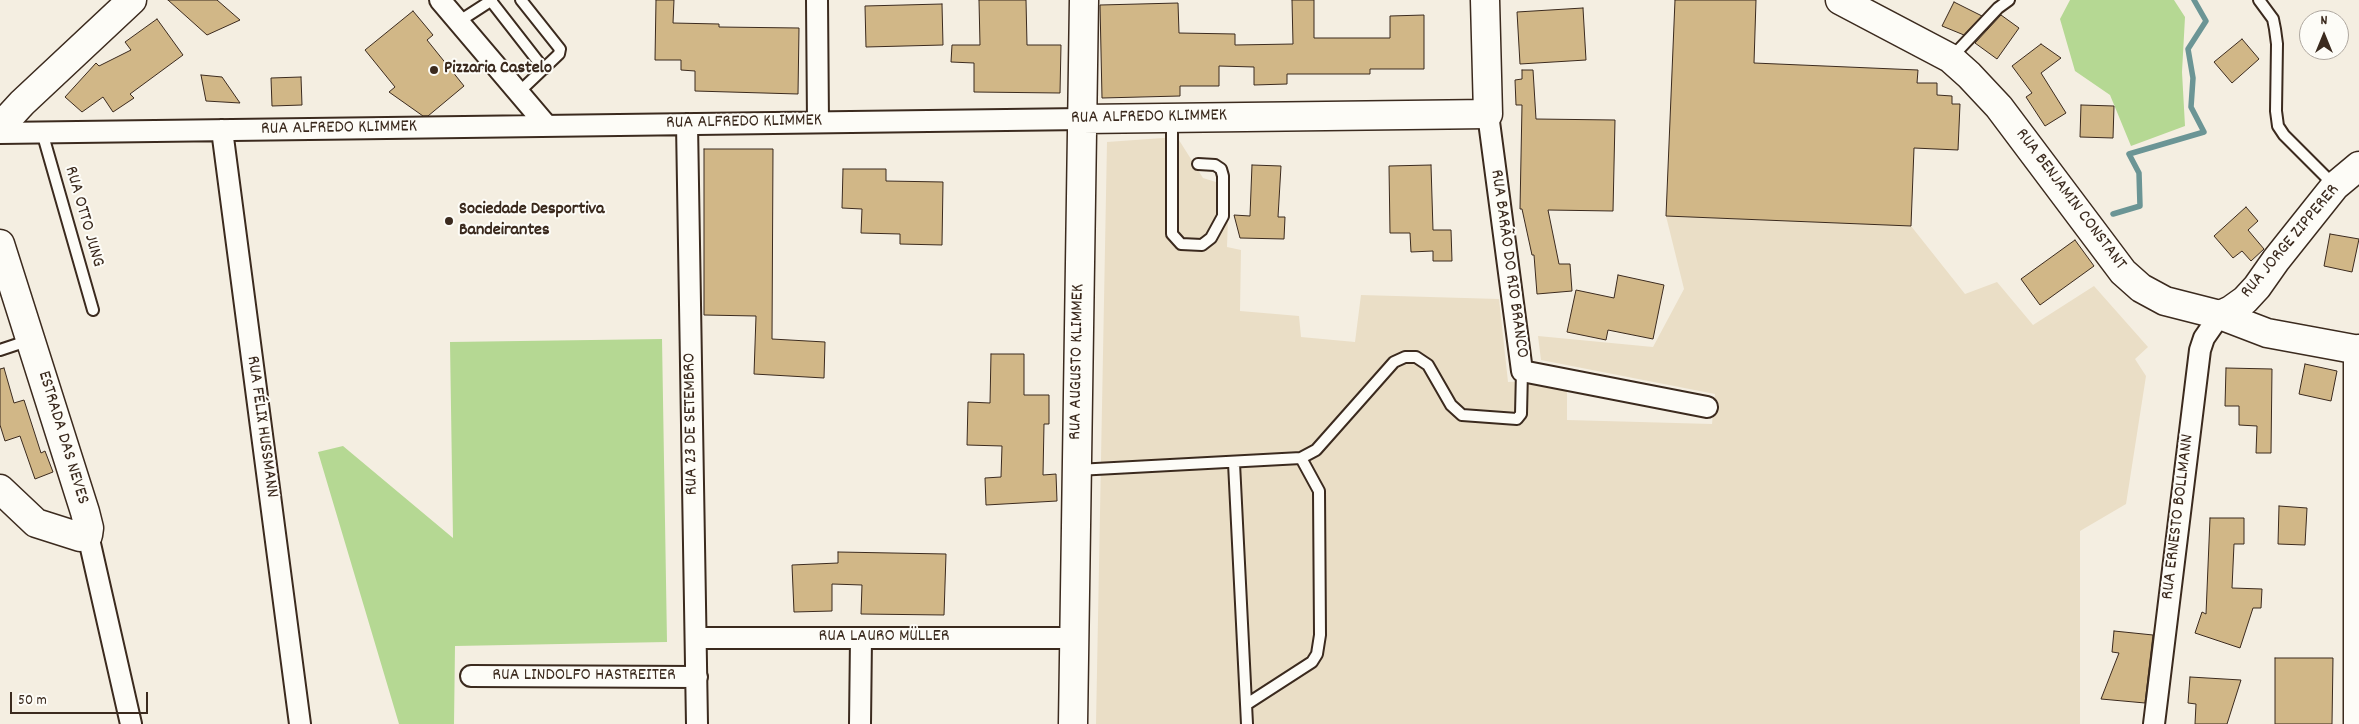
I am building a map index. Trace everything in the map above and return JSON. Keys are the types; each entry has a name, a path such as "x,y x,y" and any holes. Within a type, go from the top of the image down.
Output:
{"street":[{"path":"0,127 22,103 132,0"},
{"path":"440,0 547,126"},
{"path":"817,0 818,122"},
{"name":"RUA AUGUSTO KLIMMEK","path":"1072,724 1084,0"},
{"name":"RUA BARÃO DO RIO BRANCO","path":"1484,0 1488,114 1522,371 1707,407"},
{"name":"RUA BENJAMIN CONSTANT","path":"1840,0 1950,58 1999,107 2123,272 2141,288 2165,301 2220,315 2282,336 2358,349"},
{"name":"RUA ALFREDO KLIMMEK","path":"0,133 1488,114"},
{"name":"RUA 23 DE SETEMBRO","path":"688,124 697,724"},
{"name":"RUA FÉLIX HUSSMANN","path":"222,130 300,724"},
{"name":"RUA JORGE ZIPPERER","path":"2220,315 2246,300 2336,186 2359,166"},
{"name":"ESTRADA DAS NEVES","path":"0,244 85,512 89,528 88,535"},
{"name":"RUA ERNESTO BOLLMANN","path":"2154,724 2184,465 2200,350 2204,338 2220,315"},
{"path":"2358,349 2358,716"},
{"path":"0,489 36,522 71,536 80,537 88,535 131,724"},
{"name":"RUA LAURO MÜLLER","path":"696,638 1073,638"},
{"path":"860,724 861,638"},
{"name":"RUA LINDOLFO HASTREITER","path":"471,676 696,677"}],"lane":[{"path":"458,22 491,0 544,69"},
{"path":"518,93 559,54 560,49 521,0"},
{"path":"1950,58 1998,8 2009,0"},
{"path":"2259,0 2273,19 2275,29 2277,44 2276,111 2278,126 2284,135 2336,186"},
{"path":"1172,118 1172,234 1181,244 1202,245 1211,238 1223,216 1223,176 1220,169 1215,165 1198,164"},
{"name":"RUA OTTO JUNG","path":"42,132 93,310"},
{"path":"0,350 31,340"},
{"path":"1076,470 1301,458 1316,450 1394,362 1405,357 1416,357 1428,365 1451,405 1462,414 1473,417 1520,418 1522,371"},
{"path":"1247,704 1312,662 1317,654 1320,635 1319,491 1301,458"},
{"path":"1234,463 1247,724"}],"shaded area":[{"path":"1177,137 1203,178 1229,186 1227,247 1241,250 1240,311 1299,316 1301,337 1355,342 1361,295 1499,299 1508,382 1567,379 1567,420 1712,424 1715,394 1541,360 1538,336 1653,347 1684,289 1666,216 1911,226 1965,294 1997,282 2033,325 2094,286 2148,347 2135,359 2146,376 2126,504 2080,531 2080,724 1096,724 1107,142"}],"green space":[{"path":"2070,0 2174,0 2185,17 2182,72 2185,126 2131,146 2110,95 2075,71 2060,19"},
{"path":"662,339 667,642 455,646 454,724 399,724 318,452 343,446 453,538 450,342"}],"building":[{"path":"168,0 217,0 240,20 207,35"},
{"path":"656,0 674,0 673,23 719,24 719,27 799,28 798,94 695,91 695,71 681,70 681,60 655,60"},
{"path":"979,0 1026,0 1027,45 1061,45 1060,93 974,92 974,63 951,62 952,45 980,45"},
{"path":"1292,0 1314,0 1314,38 1390,38 1390,16 1424,15 1424,69 1370,69 1370,74 1287,74 1287,84 1254,85 1254,67 1219,66 1219,86 1180,86 1180,96 1102,98 1100,5 1178,3 1179,33 1235,34 1235,45 1293,44"},
{"path":"1675,0 1756,0 1754,63 1918,70 1917,83 1937,83 1937,95 1952,96 1952,104 1960,104 1958,150 1914,148 1911,226 1666,216"},
{"path":"1954,2 1982,16 1964,35 1942,26"},
{"path":"942,4 943,45 866,47 865,6"},
{"path":"1583,8 1586,60 1520,64 1517,12"},
{"path":"413,11 433,35 427,40 464,86 428,116 423,116 389,92 395,87 365,50"},
{"path":"2001,15 2019,28 1997,59 1975,43"},
{"path":"157,19 183,55 130,94 134,98 113,112 103,97 82,112 65,97 96,63 99,66 131,50 125,42"},
{"path":"2242,39 2259,59 2232,83 2214,62"},
{"path":"2041,44 2061,58 2041,73 2066,113 2045,126 2026,97 2032,93 2012,66"},
{"path":"1522,70 1533,70 1536,119 1615,120 1613,211 1548,210 1559,264 1570,264 1572,291 1537,294 1534,255 1532,255 1522,209 1520,209 1522,105 1516,105 1515,80 1522,79"},
{"path":"201,75 222,77 240,103 206,101"},
{"path":"301,77 302,105 272,106 271,78"},
{"path":"2081,105 2114,106 2113,138 2080,137"},
{"path":"704,149 773,149 772,339 825,342 824,378 754,374 756,316 704,315"},
{"path":"1252,165 1281,166 1278,217 1285,217 1284,239 1240,238 1234,215 1250,216"},
{"path":"1431,165 1433,230 1451,230 1452,261 1433,261 1433,251 1411,252 1410,233 1390,233 1389,166"},
{"path":"843,169 886,169 886,181 943,182 942,245 900,244 900,234 861,233 862,209 842,208"},
{"path":"2246,207 2258,221 2248,230 2264,249 2251,261 2242,251 2233,258 2214,236"},
{"path":"2330,234 2359,239 2352,272 2324,266"},
{"path":"2075,240 2094,266 2040,305 2021,279"},
{"path":"1618,275 1664,285 1653,339 1608,330 1606,340 1567,332 1576,290 1614,298"},
{"path":"991,354 1024,354 1024,395 1049,395 1049,424 1044,424 1043,475 1056,474 1057,501 986,505 985,478 1001,477 1002,446 967,445 968,402 990,403"},
{"path":"2305,364 2337,371 2331,401 2299,394"},
{"path":"4,368 14,403 24,400 41,453 45,451 53,472 35,479 20,436 5,441 0,425 0,369"},
{"path":"2226,368 2272,369 2271,453 2256,453 2257,426 2239,425 2239,406 2225,406"},
{"path":"2279,506 2307,508 2305,545 2278,544"},
{"path":"2210,518 2244,518 2244,544 2234,544 2232,588 2262,589 2261,608 2253,608 2240,648 2195,633 2202,612 2206,614"},
{"path":"838,552 946,554 944,615 861,614 862,585 832,584 832,611 794,612 792,565 838,563"},
{"path":"2114,631 2153,635 2145,703 2101,699 2119,653 2112,652"},
{"path":"2275,658 2333,658 2332,724 2275,724"},
{"path":"2190,677 2241,680 2227,724 2195,724 2196,704 2188,703"}],"waterway":[{"path":"2113,214 2140,206 2139,173 2129,154 2204,132 2191,107 2193,78 2188,49 2206,21 2194,0"}],"place":[{"name":"Pizzaria Castelo","path":"434,70"},
{"name":"Sociedade Desportiva Bandeirantes","path":"449,221"}]}
